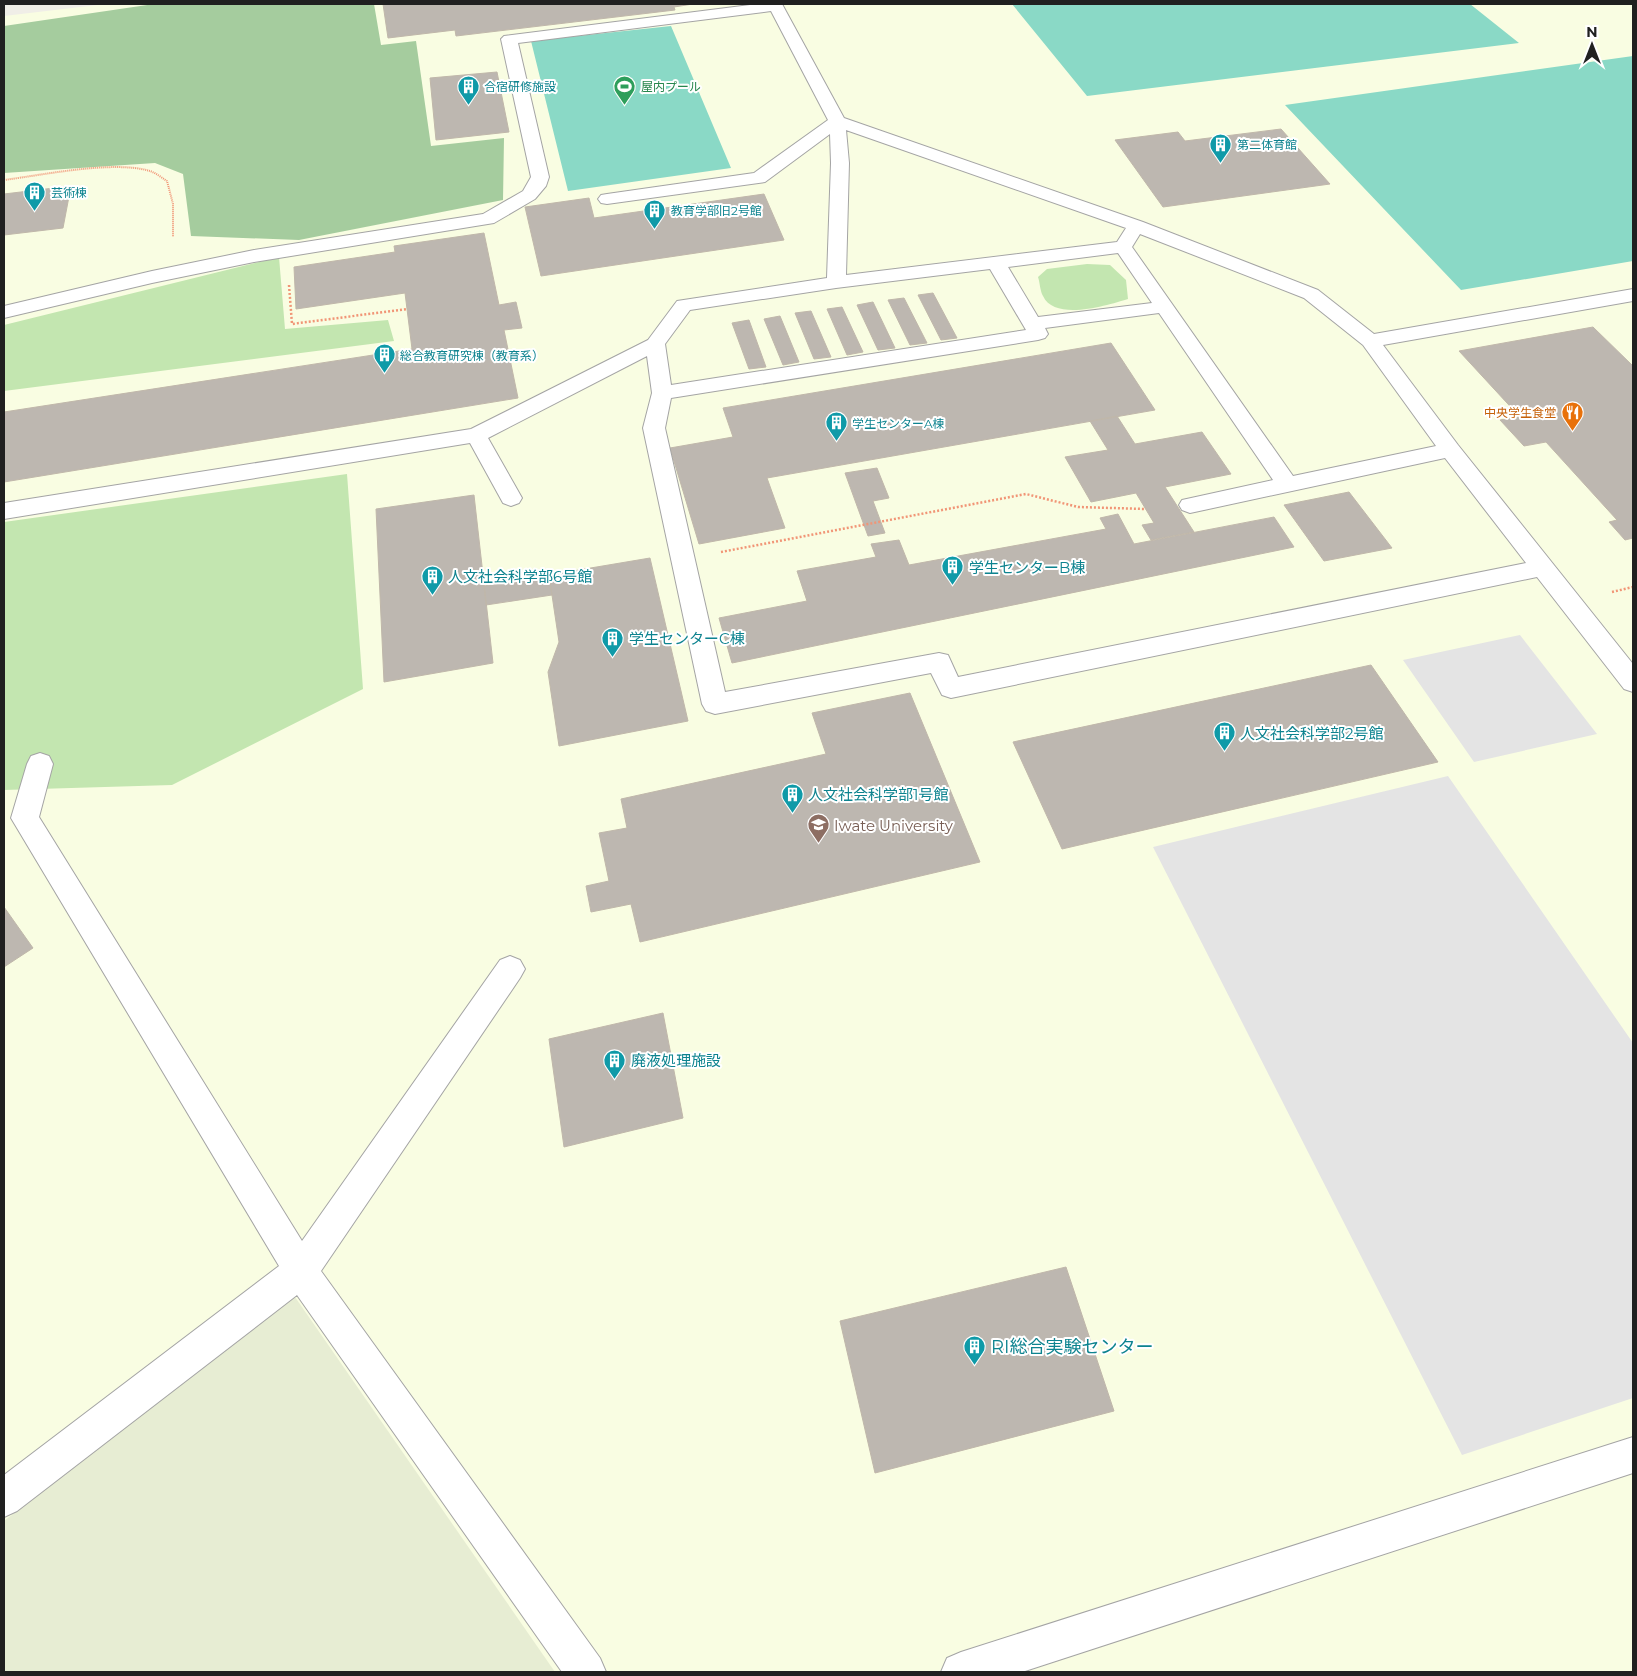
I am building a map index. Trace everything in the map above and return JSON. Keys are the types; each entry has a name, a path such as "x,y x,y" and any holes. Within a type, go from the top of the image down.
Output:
{"lane":[{"path":"4,312 173,272 286,251 488,219 528,195 537,186 540,177 508,39 775,5 837,121 840,164 836,282"},
{"path":"606,199 759,178 837,121"},
{"path":"837,121 1136,226 1311,294 1370,341 1450,450 1633,682"},
{"path":"1123,247 1136,226"},
{"path":"4,511 476,435 655,344 684,304 836,282 997,264 1123,247"},
{"path":"1123,247 1288,485"},
{"path":"224,248 260,276"},
{"path":"662,393 1038,334 997,264"},
{"path":"1370,341 1633,295"},
{"path":"1033,324 1164,307"},
{"path":"655,344 662,393 654,428 715,704 939,662 951,688 1542,568"},
{"path":"476,435 511,498"},
{"path":"1190,505 1450,450"},
{"path":"40,764 25,818 301,1271 586,1672"},
{"path":"4,1498 301,1271 510,969"},
{"path":"961,1672 1633,1455"}],"path":[{"path":"4,180 100,170 126,169 151,171 167,181 173,204 173,272"},
{"path":"286,251 292,324 407,309"},
{"path":"683,560 1026,494 1078,507 1146,510"}],"shaded area":[{"name":"Iwate University","path":"106,4 1633,4 1633,1672 4,1672 4,16"},
{"path":"1520,635 1597,734 1474,762 1403,660"},
{"path":"1448,776 1633,1043 1633,1398 1462,1455 1153,847"},
{"path":"295,1297 555,1672 4,1672 4,1521"}],"green space":[{"path":"154,4 374,4 381,45 416,41 431,146 504,138 503,200 299,240 191,236 183,174 155,163 4,173 4,26"},
{"path":"1012,4 1470,4 1519,43 1087,96"},
{"name":"屋内プール","path":"671,26 731,168 568,191 531,41"},
{"path":"1633,56 1633,261 1461,290 1285,105"},
{"path":"279,257 285,329 388,320 394,341 4,391 4,325"},
{"path":"1087,264 1110,265 1126,280 1128,299 1082,310 1059,308 1049,304 1042,294 1038,277 1047,269"},
{"path":"347,474 363,689 172,785 4,790 4,522"}],"building":[{"path":"383,4 693,4 674,7 675,10 456,36 455,30 388,38"},
{"name":"合宿研修施設","path":"497,72 509,132 436,140 430,78"},
{"name":"第二体育館","path":"1281,129 1330,184 1163,207 1115,140 1178,132 1185,141"},
{"name":"芸術棟","path":"71,186 63,228 4,235 4,194"},
{"name":"教育学部旧2号館","path":"764,194 784,240 541,276 525,207 589,198 594,218"},
{"name":"総合教育研究棟（教育系）","path":"484,233 499,305 516,302 522,328 504,330 518,398 4,482 4,412 412,349 405,293 296,309 294,267 395,252 394,246"},
{"path":"933,293 957,338 941,340 918,295"},
{"path":"904,298 927,343 910,345 888,300"},
{"path":"873,302 895,348 878,350 857,305"},
{"path":"842,307 863,352 847,355 827,309"},
{"path":"811,311 831,357 814,359 795,313"},
{"path":"780,316 799,362 783,365 764,319"},
{"path":"749,320 766,367 749,369 732,323"},
{"name":"中央学生食堂","path":"1593,327 1633,366 1633,538 1625,540 1609,522 1617,520 1546,442 1524,446 1500,420 1519,416 1459,351"},
{"name":"学生センターA棟","path":"1111,343 1155,410 767,478 785,528 699,544 670,448 733,437 723,408"},
{"path":"1117,416 1135,444 1202,432 1231,474 1165,487 1194,532 1151,540 1142,525 1154,523 1136,493 1091,502 1065,457 1108,450 1090,421"},
{"path":"877,468 889,498 873,501 885,533 868,536 845,473"},
{"path":"1349,492 1392,548 1324,561 1284,505"},
{"name":"人文社会科学部6号館","path":"474,495 493,663 384,682 376,509"},
{"name":"学生センターB棟","path":"1118,514 1134,544 1274,517 1294,547 732,663 719,618 807,601 797,571 876,557 871,544 899,540 909,565 1106,529 1100,518"},
{"name":"学生センターC棟","path":"650,558 688,721 559,746 548,672 559,642 549,575"},
{"path":"549,575 552,595 486,605 484,586"},
{"name":"人文社会科学部2号館","path":"1371,665 1438,762 1062,849 1013,742"},
{"name":"人文社会科学部1号館","path":"910,693 980,862 640,942 631,904 591,912 586,886 609,881 599,833 627,828 621,799 826,754 812,713"},
{"path":"4,907 33,948 4,967"},
{"name":"廃液処理施設","path":"663,1013 683,1118 564,1147 549,1039"},
{"name":"RI総合実験センター","path":"1066,1267 1114,1411 875,1473 840,1321"}],"place":[{"name":"合宿研修施設","path":"468,105"},
{"name":"屋内プール","path":"625,105"},
{"name":"第二体育館","path":"1221,163"},
{"name":"芸術棟","path":"35,211"},
{"name":"教育学部旧2号館","path":"655,229"},
{"name":"総合教育研究棟（教育系）","path":"384,374"},
{"name":"中央学生食堂","path":"1572,431"},
{"name":"学生センターA棟","path":"836,442"},
{"name":"学生センターB棟","path":"953,586"},
{"name":"人文社会科学部6号館","path":"432,595"},
{"name":"学生センターC棟","path":"613,657"},
{"name":"人文社会科学部2号館","path":"1224,752"},
{"name":"人文社会科学部1号館","path":"792,813"},
{"name":"Iwate University","path":"818,844"},
{"name":"廃液処理施設","path":"615,1079"},
{"name":"RI総合実験センター","path":"975,1366"}]}
